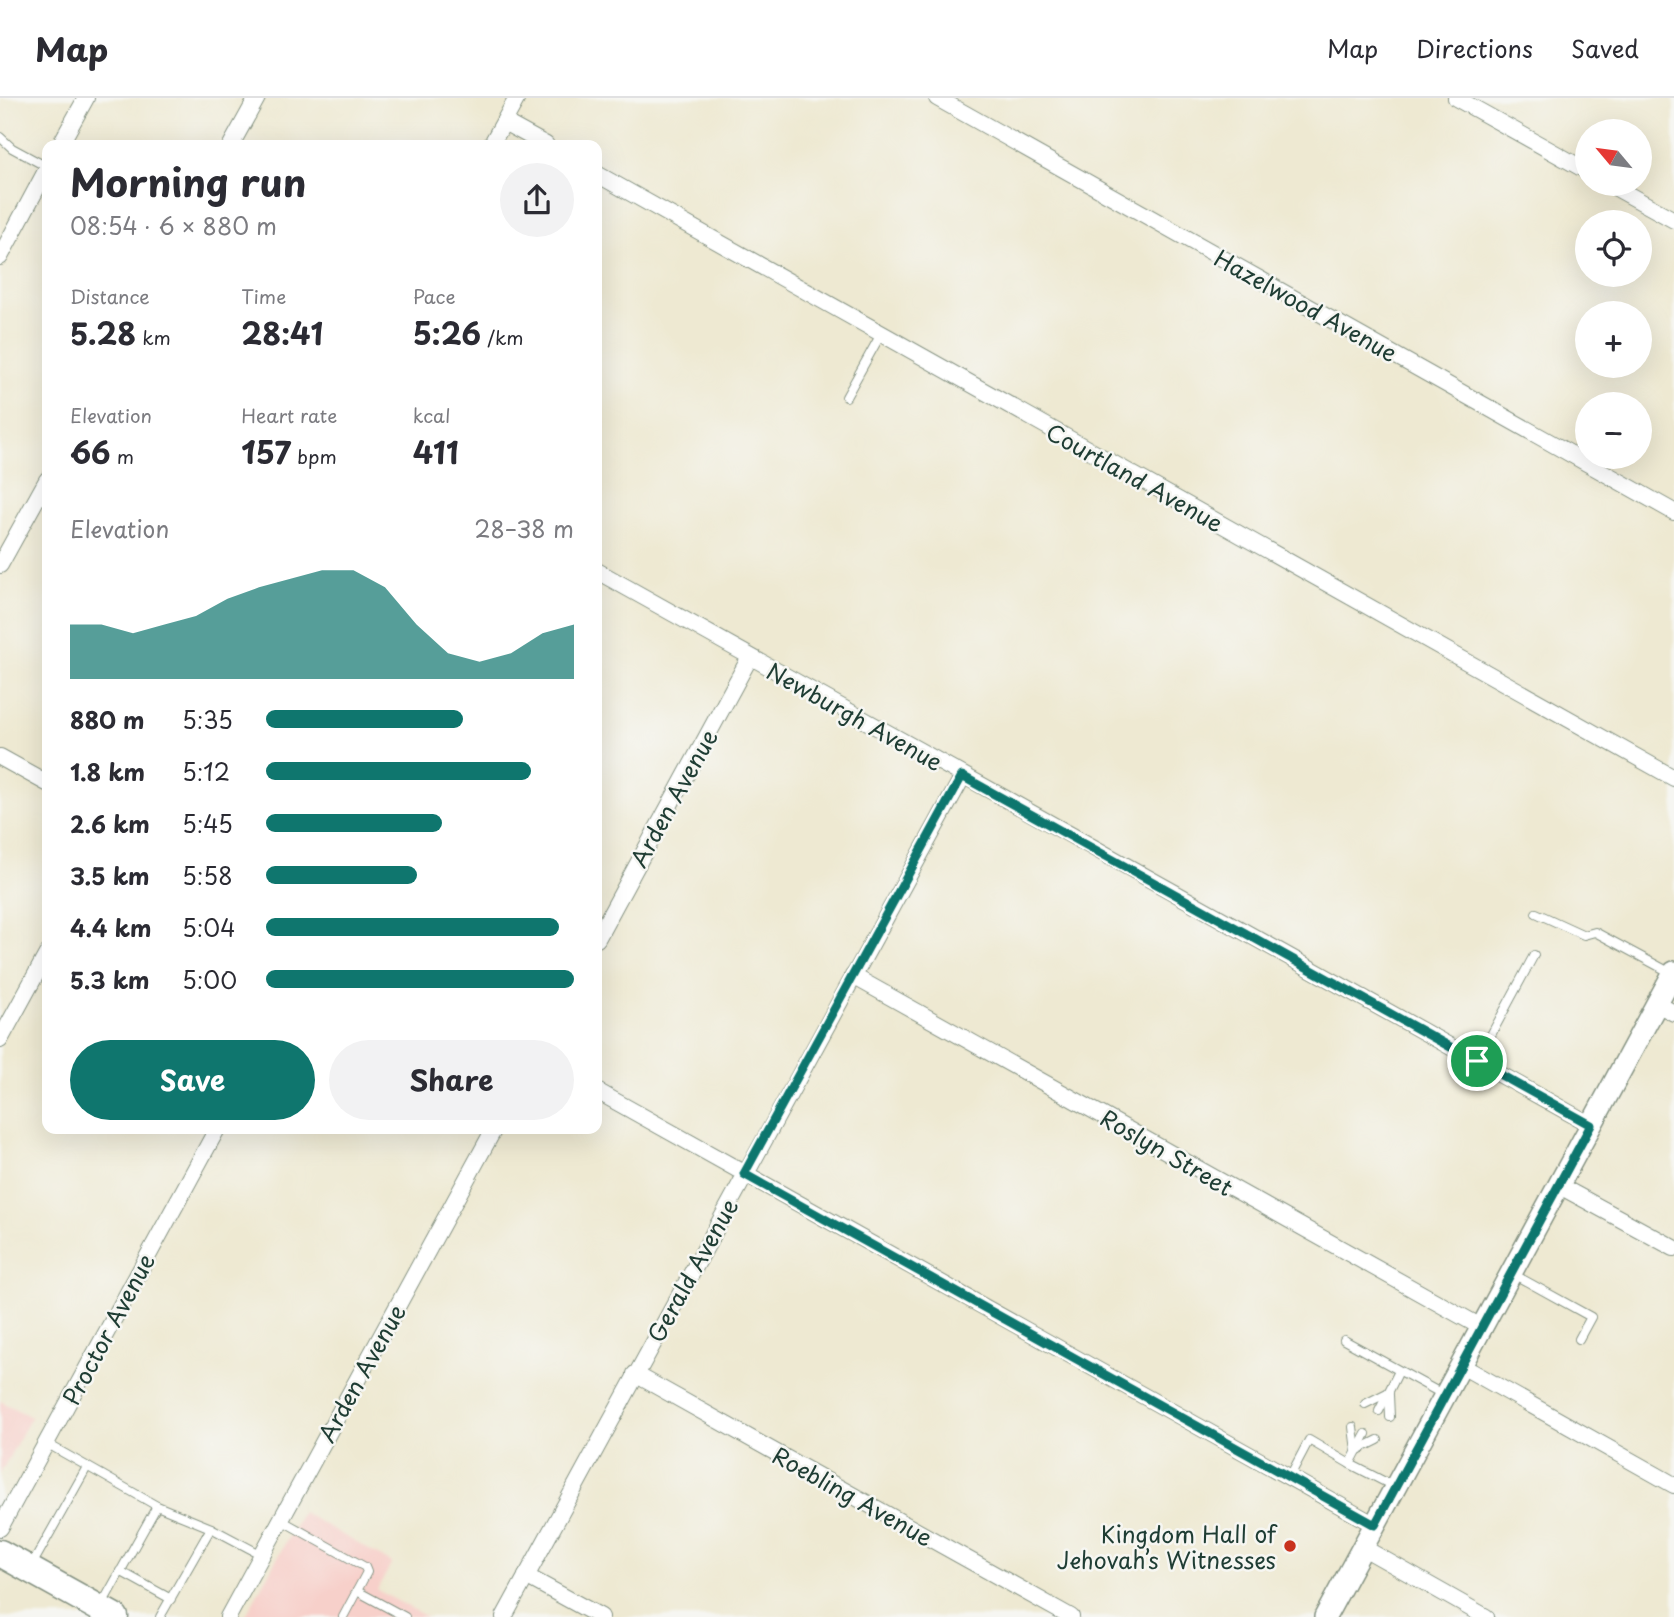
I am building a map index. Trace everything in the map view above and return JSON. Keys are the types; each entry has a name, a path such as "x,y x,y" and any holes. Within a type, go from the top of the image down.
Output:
{"main road":[{"path":"0,1553 108,1613"}],"street":[{"path":"63,140 86,98"},
{"path":"234,140 257,98"},
{"path":"494,140 517,98"},
{"name":"Hazelwood Avenue","path":"937,98 1674,512"},
{"path":"1456,98 1575,165"},
{"path":"504,121 537,140"},
{"path":"0,257 42,177"},
{"name":"Courtland Avenue","path":"602,177 1674,778"},
{"path":"1631,196 1674,220"},
{"path":"0,565 42,489"},
{"name":"Newburgh Avenue","path":"602,574 1591,1125"},
{"name":"Arden Avenue","path":"602,930 750,657"},
{"path":"0,757 42,780"},
{"name":"Gerald Avenue","path":"504,1617 962,776"},
{"path":"0,1040 42,963"},
{"path":"1325,1617 1591,1125 1665,1008 1674,973"},
{"name":"Roslyn Street","path":"853,976 1481,1327"},
{"path":"602,1094 1375,1525"},
{"name":"Proctor Avenue","path":"0,1528 214,1134"},
{"name":"Arden Avenue","path":"228,1617 491,1134"},
{"path":"1558,1185 1674,1248"},
{"path":"1460,1365 1674,1485"},
{"name":"Roebling Avenue","path":"635,1374 1071,1617"},
{"path":"1362,1548 1486,1617"},
{"path":"526,1576 601,1617"}],"lane":[{"path":"0,137 12,148 42,165"},
{"path":"846,397 881,334"},
{"path":"1536,913 1584,935 1595,932 1674,973"},
{"path":"1477,1061 1534,956"},
{"path":"1510,1273 1591,1317 1579,1339"},
{"path":"1345,1340 1444,1395"},
{"path":"1379,1411 1399,1371"},
{"path":"1365,1404 1389,1392"},
{"path":"1389,1392 1390,1418"},
{"path":"1353,1427 1356,1451"},
{"path":"1350,1464 1366,1434"},
{"path":"1289,1478 1309,1440 1395,1488"},
{"path":"1356,1451 1378,1440"},
{"path":"46,1443 157,1506 211,1528 262,1555"},
{"path":"30,1569 87,1467"},
{"path":"108,1613 120,1571 157,1506"},
{"path":"281,1520 365,1567 367,1572 343,1617"},
{"path":"160,1617 211,1528"},
{"path":"120,1571 171,1599"},
{"path":"357,1591 405,1617"}],"shaded area":[{"path":"0,1401 31,1417 0,1474"},
{"path":"302,1512 392,1563 377,1590 427,1617 245,1617"}],"place":[{"name":"Kingdom Hall of Jehovah’s Witnesses","path":"1290,1546"}],"route":[{"path":"962,776 1477,1061 1591,1125 1375,1525 744,1174 962,776"}]}
